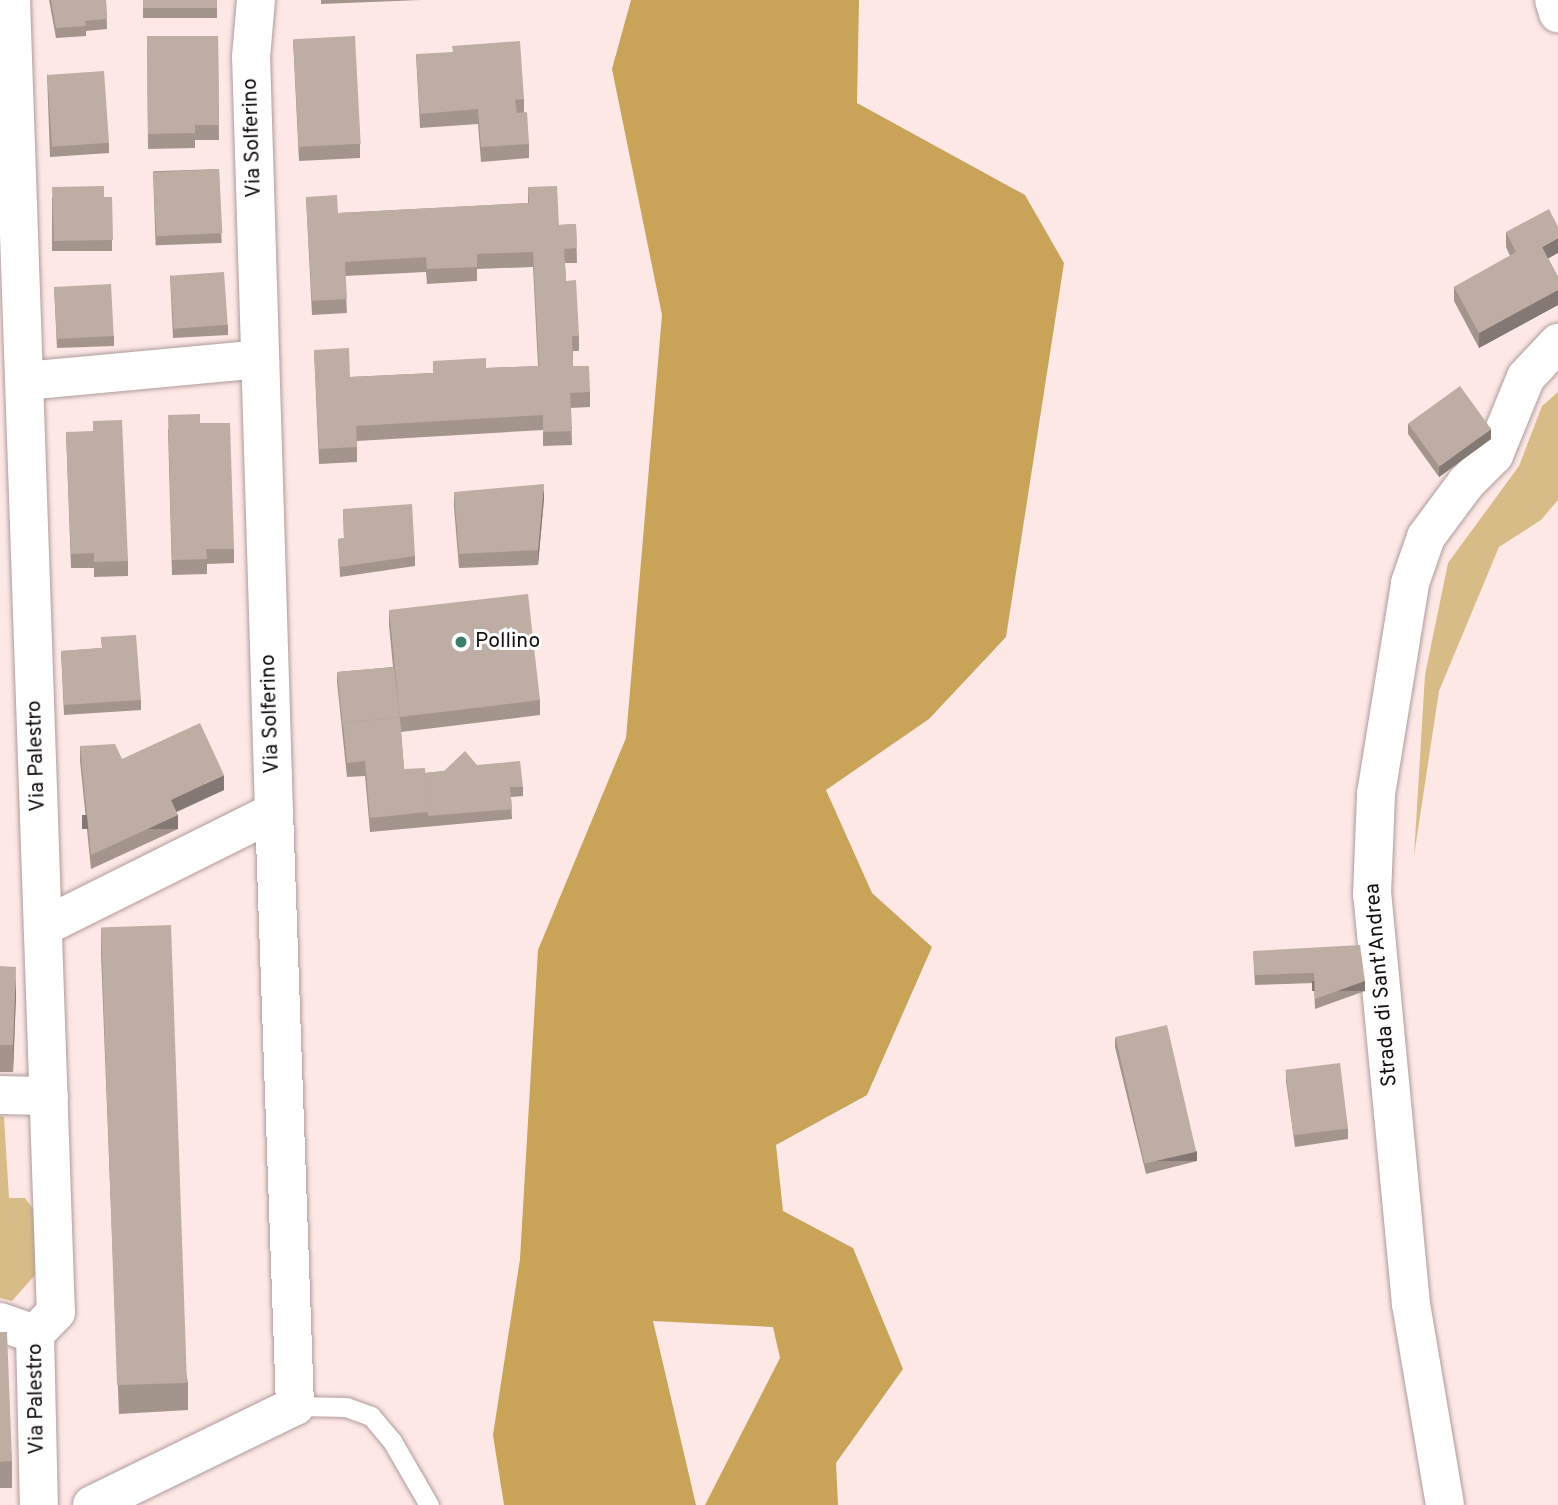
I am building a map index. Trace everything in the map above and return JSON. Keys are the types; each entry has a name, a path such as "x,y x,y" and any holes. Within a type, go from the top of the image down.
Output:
{"street":[{"name":"Via Palestro","path":"10,0 24,381 16,621 44,927 56,1312 35,1334 39,1505"},
{"name":"Via Solferino","path":"256,0 251,57 274,812"},
{"path":"1554,0 1558,13"},
{"name":"Strada di Sant'Andrea","path":"1445,1505 1411,1304 1372,895 1376,793 1410,583 1426,537 1466,483 1494,455 1525,377 1558,343"},
{"path":"24,381 260,359"},
{"path":"44,927 274,812 295,1406 92,1505"},
{"path":"0,1095 50,1097"},
{"path":"0,1322 35,1334"}],"lane":[{"path":"295,1406 346,1407 371,1416 392,1441 429,1505"}],"shaded area":[{"path":"631,0 859,0 857,103 1025,195 1064,263 1006,637 929,719 826,790 872,893 932,947 867,1095 776,1145 783,1211 853,1248 903,1369 836,1463 838,1505 705,1505 780,1358 773,1327 653,1321 696,1505 504,1505 493,1435 520,1259 538,950 626,738 662,315 612,69"},
{"path":"1558,392 1558,500 1541,520 1499,547 1439,691 1414,856 1425,675 1448,563 1519,466 1542,406"},
{"path":"0,1116 4,1117 9,1198 25,1198 34,1210 36,1274 12,1301 0,1298"}],"building":[{"path":"51,0 106,0 107,19 85,21 86,26 56,28"},
{"path":"143,0 217,0 217,8 143,8"},
{"path":"147,36 218,36 219,125 195,125 195,133 148,134"},
{"path":"355,36 361,144 299,147 293,39"},
{"path":"520,41 524,99 515,100 517,113 527,112 529,144 481,147 478,109 420,114 416,54 453,52 452,46"},
{"path":"104,71 109,143 52,147 47,75"},
{"path":"219,169 222,233 156,236 153,172"},
{"path":"104,186 104,197 112,197 113,240 54,241 52,187"},
{"path":"557,186 559,225 576,224 577,248 564,249 566,281 576,280 579,336 572,336 573,366 589,366 590,392 570,393 572,431 543,432 543,415 356,426 357,447 319,449 314,350 349,348 350,377 433,373 433,361 486,358 486,368 539,366 533,252 477,254 477,267 427,269 426,257 345,262 347,299 312,301 306,197 337,195 338,213 529,203 528,187"},
{"path":"1549,209 1558,227 1558,238 1542,247 1558,277 1558,290 1479,333 1454,287 1516,252 1506,232"},
{"path":"224,272 228,325 174,329 170,276"},
{"path":"111,284 114,336 57,339 54,287"},
{"path":"1460,386 1491,429 1439,466 1408,424"},
{"path":"200,414 200,423 230,423 234,549 206,549 207,559 172,560 168,415"},
{"path":"122,420 128,561 94,562 94,553 71,554 66,432 93,431 93,421"},
{"path":"544,484 538,550 459,554 454,492"},
{"path":"412,504 415,556 340,567 338,539 344,538 343,509"},
{"path":"528,594 540,700 400,717 389,610"},
{"path":"136,635 141,700 64,705 61,651 102,648 101,637"},
{"path":"394,667 400,717 343,723 343,728 337,672"},
{"path":"400,717 404,769 425,768 428,812 370,818 365,761 347,763 343,723"},
{"path":"200,723 224,775 171,800 178,815 91,855 80,746 115,744 122,759"},
{"path":"465,751 477,765 520,761 523,787 510,787 512,809 428,816 425,773 444,771"},
{"path":"171,925 187,1383 117,1385 101,927"},
{"path":"1360,945 1365,981 1315,999 1314,973 1255,975 1253,951"},
{"path":"0,966 16,967 13,1045 0,1045"},
{"path":"1167,1025 1196,1152 1145,1164 1115,1037"},
{"path":"1340,1063 1348,1129 1293,1135 1285,1070"},
{"path":"0,1332 7,1332 12,1461 0,1462"}],"place":[{"name":"Pollino","path":"461,642"}]}
